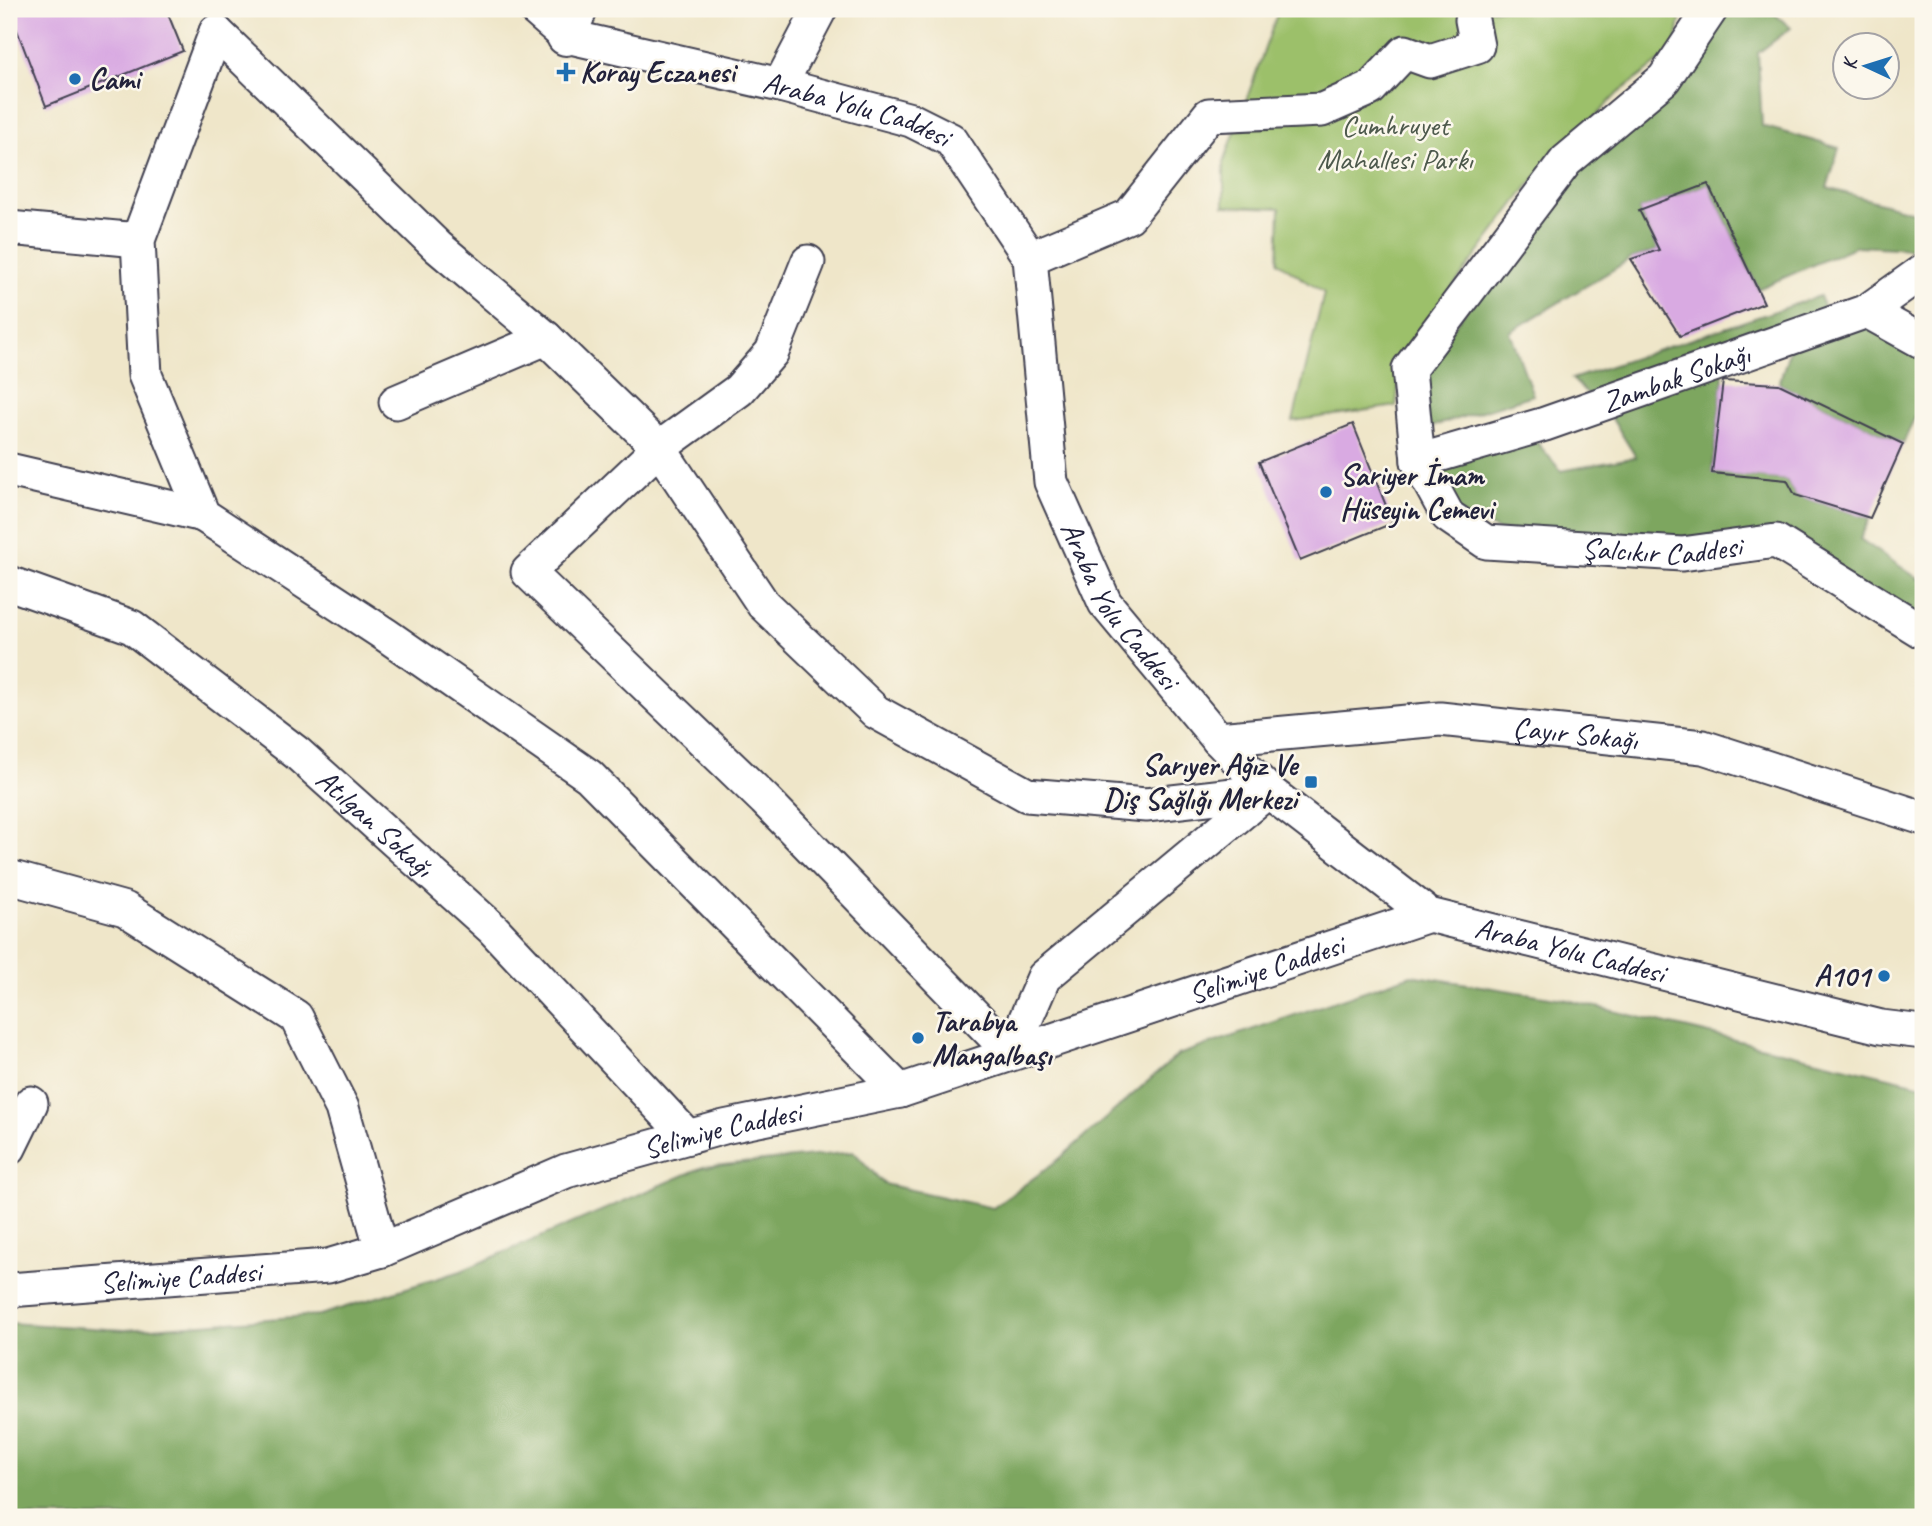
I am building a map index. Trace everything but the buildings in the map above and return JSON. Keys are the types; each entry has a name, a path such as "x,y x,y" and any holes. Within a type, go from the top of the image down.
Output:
{"street":[{"name":"Araba Yolu Caddesi","path":"535,9 780,85 911,120 951,140 1030,258 1051,482 1105,603 1218,739 1268,791 1429,915 1881,1027 1923,1032"},
{"path":"780,85 820,9"},
{"path":"1418,461 1409,369 1566,161 1664,79 1712,9"},
{"path":"203,515 145,375 138,240 214,20 438,247 546,338 659,448 763,604 876,712 1027,795 1146,805 1268,791"},
{"path":"1030,258 1129,216 1209,115 1322,110 1370,89 1405,52 1430,61 1477,46 1472,20"},
{"path":"9,228 138,240"},
{"path":"808,262 772,352 739,390 659,448 528,572 765,800 1012,1053 1044,976 1268,791"},
{"name":"Zambak Sokağı","path":"1418,461 1545,424 1867,312 1923,271"},
{"path":"1867,312 1923,342"},
{"path":"396,402 546,338"},
{"name":"Şalcıkır Caddesi","path":"1418,461 1448,516 1486,542 1682,554 1776,541 1923,632"},
{"path":"9,470 203,515 386,635 590,776 900,1091"},
{"name":"Atılgan Sokağı","path":"9,583 132,627 298,753 493,929 688,1137"},
{"name":"Çayır Sokağı","path":"1218,739 1440,719 1703,747 1923,818"},
{"path":"9,877 125,909 296,1017 342,1108 382,1250"},
{"name":"Selimiye Caddesi","path":"9,1290 328,1266 382,1250 566,1171 688,1137 900,1091 1429,915"},
{"path":"9,1148 31,1103"}],"green space":[{"name":"Cumhruyet Mahallesi Parkı","path":"1279,9 1682,9 1675,50 1617,94 1529,185 1402,355 1396,406 1293,421 1324,293 1278,262 1280,208 1224,206 1224,162"},
{"path":"1720,9 1769,9 1791,28 1758,53 1762,126 1839,148 1827,188 1921,214 1914,249 1856,246 1758,289 1708,184 1639,210 1659,250 1631,259 1510,332 1533,395 1428,428 1423,368 1573,168"},
{"path":"1820,296 1831,324 1722,368 1723,381 1712,472 1787,480 1795,495 1870,518 1860,539 1923,582 1923,627 1781,541 1498,530 1453,511 1432,466 1535,440 1561,471 1636,457 1609,414 1572,379"},
{"path":"1866,320 1923,352 1923,398 1903,444 1779,384 1792,342"},
{"path":"1411,975 1563,999 1923,1085 1923,1517 9,1517 9,1323 125,1330 320,1315 461,1271 703,1167 854,1152 884,1184 993,1208 1058,1160 1178,1055"}],"place":[{"name":"Koray Eczanesi","path":"566,72"},
{"name":"Cami","path":"75,79"},
{"name":"Sariyer İmam Hüseyin Cemevi","path":"1326,492"},
{"name":"Sarıyer Ağız Ve Diş Sağlığı Merkezi","path":"1311,782"},
{"name":"A101","path":"1884,976"},
{"name":"Tarabya Mangalbaşı","path":"918,1038"}]}
